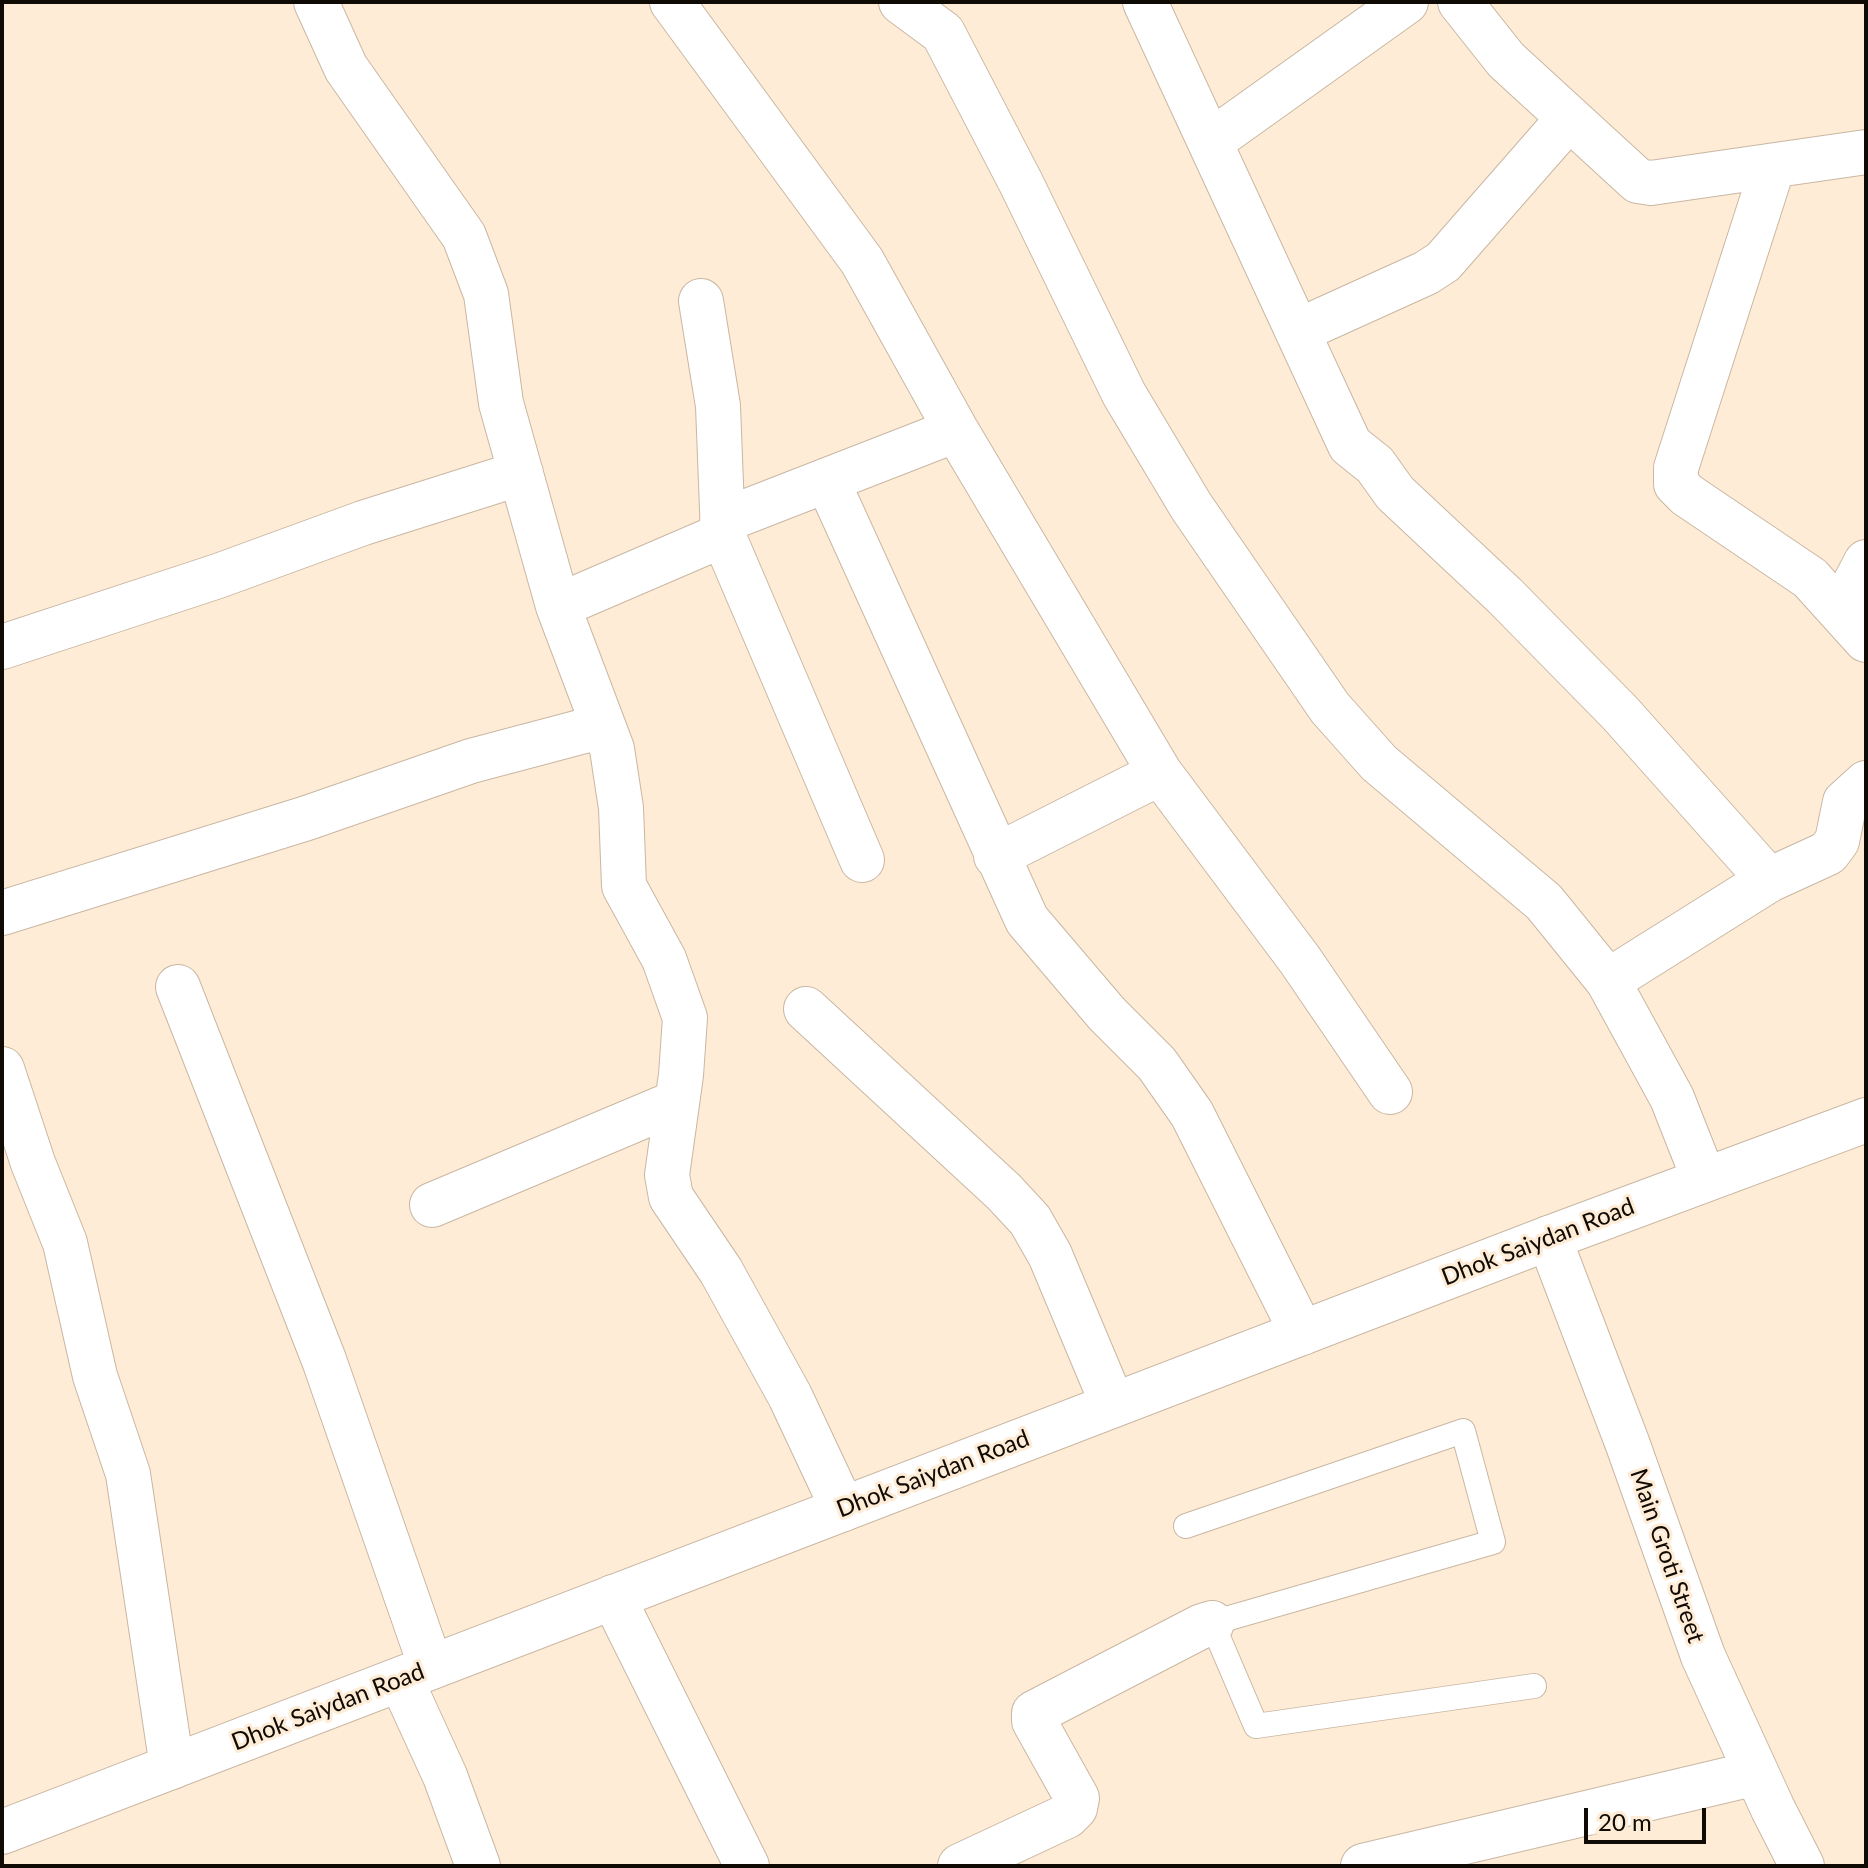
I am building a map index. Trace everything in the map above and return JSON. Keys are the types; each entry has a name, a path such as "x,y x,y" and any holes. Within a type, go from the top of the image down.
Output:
{"street":[{"path":"316,2 346,68 464,236 486,294 501,403 558,606 612,749 621,808 624,886 664,959 685,1018 667,1175 671,1197 721,1271 790,1396 843,1509"},
{"path":"672,2 862,261 956,430 1160,773 1300,960 1390,1092"},
{"path":"901,2 943,33 1021,183 1124,394 1191,506 1330,708 1379,763 1544,902 1608,981 1672,1098 1704,1179"},
{"path":"1145,2 1350,445 1375,465 1395,493 1505,596 1620,713 1769,880"},
{"path":"1210,142 1406,2"},
{"path":"1460,2 1506,60 1638,181 1651,183 1866,152"},
{"path":"1298,331 1426,273 1443,262 1569,118"},
{"path":"1773,166 1676,468 1676,484 1687,495 1810,578 1854,625"},
{"path":"701,301 718,406 723,528 862,860"},
{"path":"558,606 827,480 956,430"},
{"path":"2,647 218,576 363,523 521,473"},
{"path":"827,480 1027,920 1107,1014 1157,1064 1192,1114 1302,1333"},
{"path":"1854,625 1866,562"},
{"path":"2,913 307,818 471,761 603,726"},
{"path":"996,856 1160,773"},
{"path":"1608,981 1769,880 1828,853 1837,841 1845,802 1866,783"},
{"path":"178,987 324,1360 445,1776 478,1866"},
{"path":"806,1009 1004,1192 1030,1220 1050,1255 1113,1405"},
{"path":"2,1069 33,1163 65,1243 95,1376 128,1474 172,1767"},
{"path":"432,1205 677,1102"},
{"name":"Dhok Saiydan Road","path":"2,1832 1549,1238 1866,1120"},
{"name":"Main Groti Street","path":"1549,1238 1628,1445 1703,1656 1802,1866"},
{"path":"613,1597 747,1866"},
{"path":"960,1866 1067,1816 1075,1808 1077,1798 1034,1721 1034,1713 1212,1623"},
{"path":"1363,1866 1756,1773"}],"lane":[{"path":"1186,1526 1463,1431 1493,1542 1212,1623 1256,1726 1534,1686"}]}
